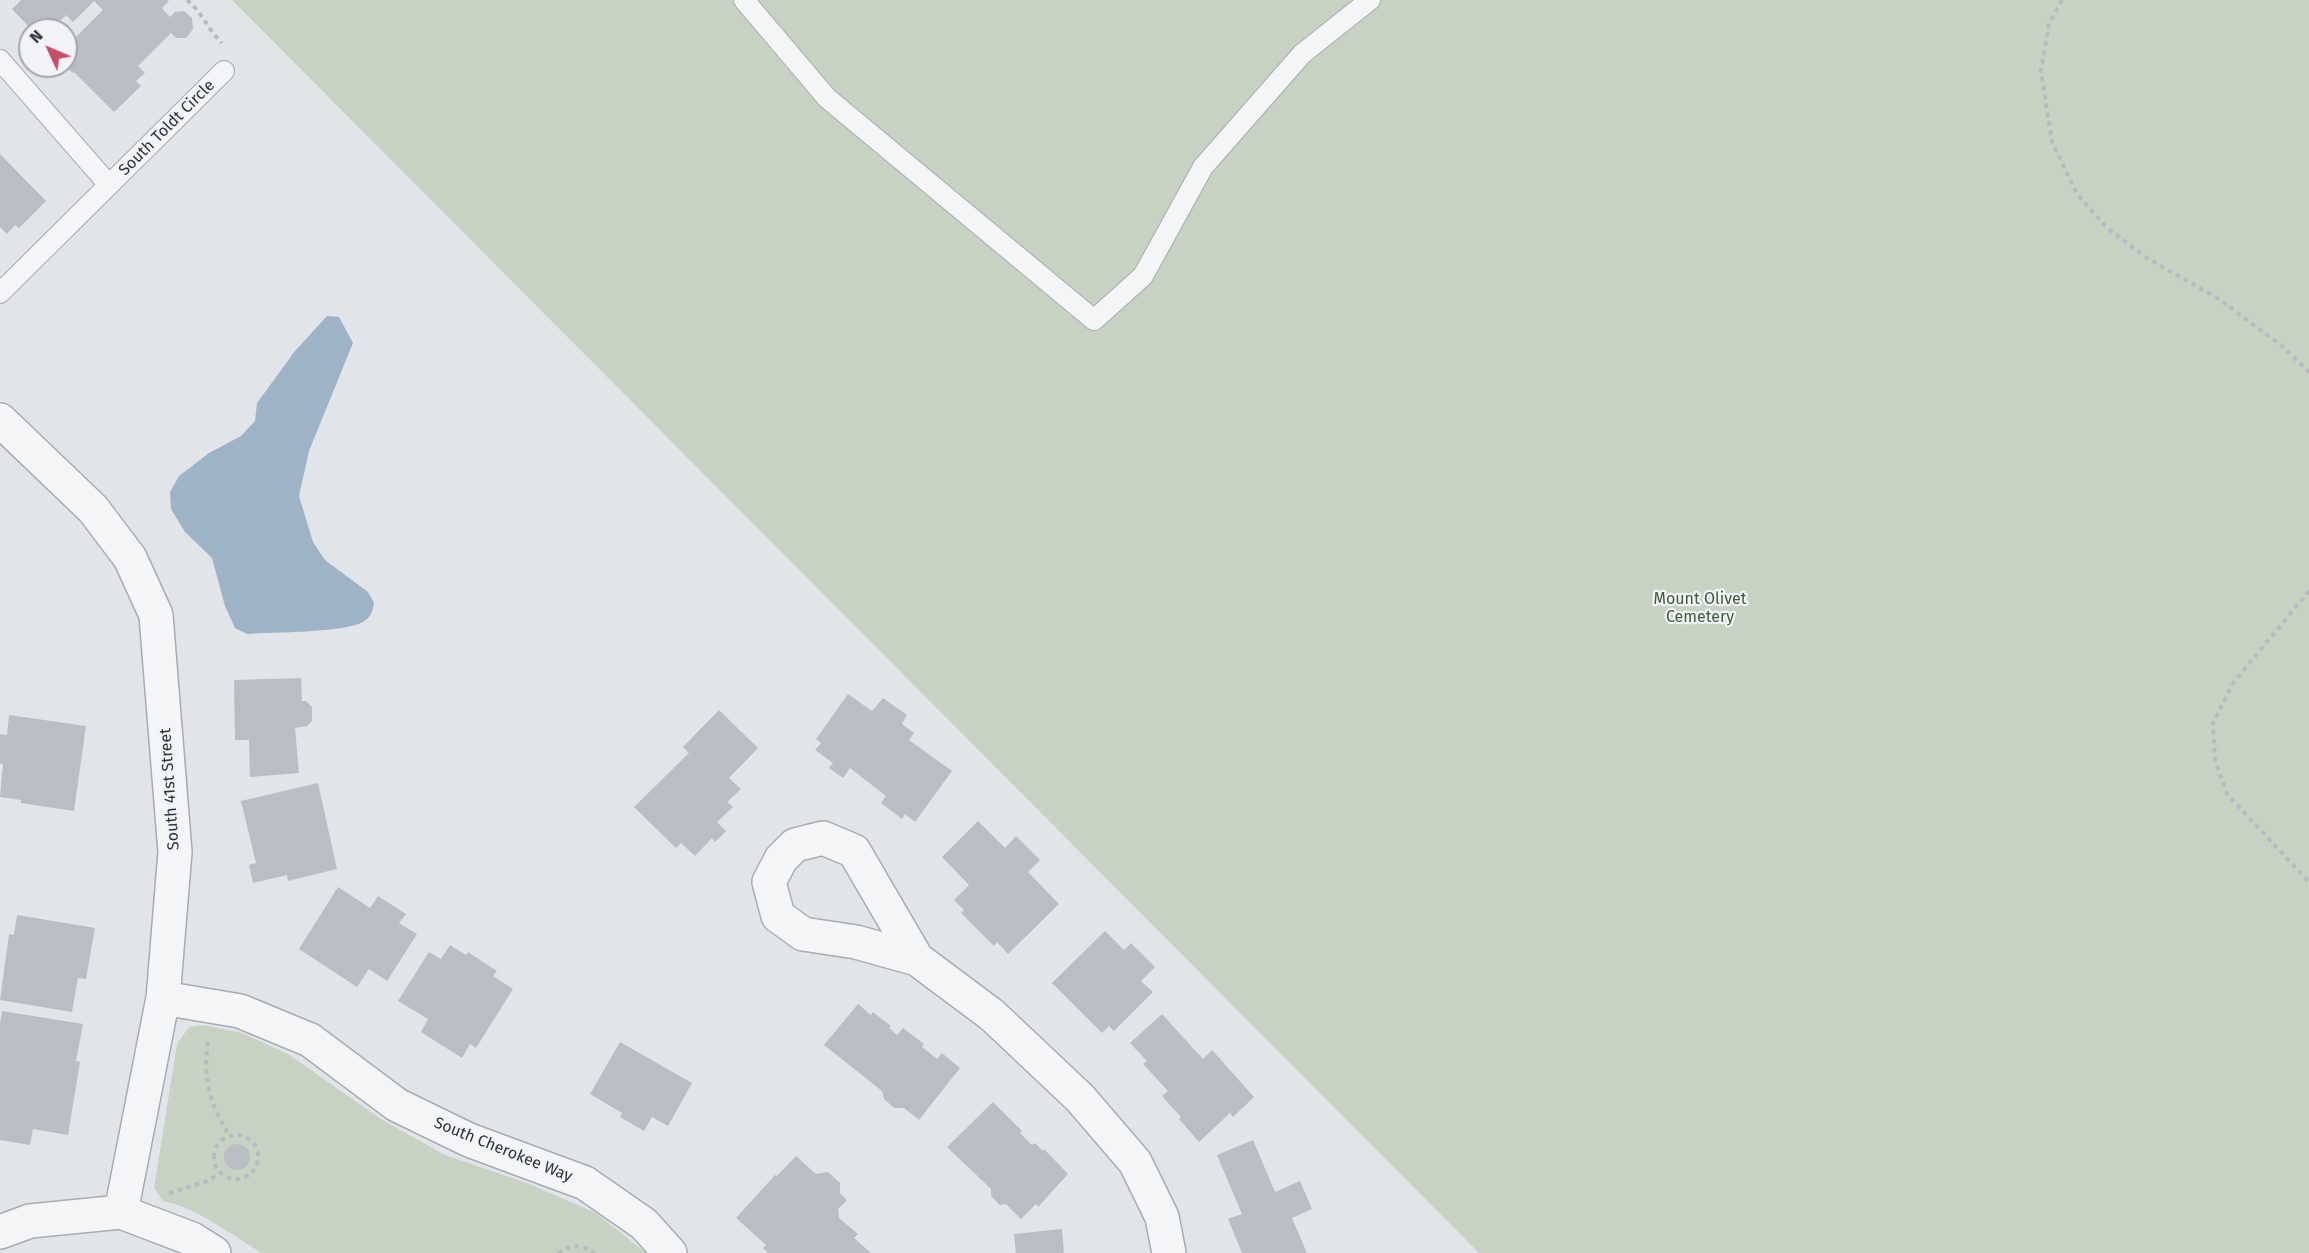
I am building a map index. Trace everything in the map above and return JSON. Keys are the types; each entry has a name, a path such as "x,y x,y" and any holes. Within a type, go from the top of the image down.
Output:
{"street":[{"name":"South 41st Street","path":"0,420 93,509 130,558 156,615 175,852 163,998 121,1212"},
{"path":"916,959 854,851 823,838 795,845 781,859 769,882 778,916 803,934 856,942 916,959 992,1015 1080,1098 1135,1162 1162,1217 1169,1253"},
{"name":"South Cherokee Way","path":"163,998 240,1011 310,1040 397,1105 469,1140 585,1183 644,1224 669,1253"},
{"path":"0,1232 30,1221 121,1212 192,1239 214,1253"}],"lane":[{"path":"748,2 827,98 1094,320 1143,276 1203,167 1302,54 1371,0"},
{"name":"South Toldt Circle","path":"0,60 109,185"},
{"name":"South Toldt Circle","path":"0,293 224,71"}],"path":[{"path":"187,0 215,36 232,53 224,71"},
{"path":"2062,0 2049,24 2041,71 2052,142 2078,194 2106,227 2147,258 2219,299 2282,346 2309,372"},
{"path":"2309,591 2233,683 2213,723 2216,760 2227,794 2309,882"},
{"path":"211,1006 205,1064 207,1088 216,1113 228,1135"},
{"path":"228,1135 244,1136 251,1140 258,1152 256,1166 252,1172 240,1179 226,1178 220,1173 213,1160 217,1144 228,1135"},
{"path":"558,1253 569,1245 585,1246 595,1253"}],"green space":[{"name":"Mount Olivet Cemetery","path":"232,0 2309,0 2309,1253 1479,1253"},
{"path":"203,1025 242,1033 288,1054 381,1119 445,1155 527,1183 596,1213 646,1253 262,1253 188,1209 163,1201 154,1188 177,1044 189,1027"}],"water":[{"path":"327,316 339,317 353,343 309,451 299,496 313,542 325,560 368,592 374,603 373,609 363,622 353,626 324,630 247,634 235,628 225,606 212,558 185,532 171,509 170,492 179,476 209,453 241,436 255,421 257,403 295,351"}],"building":[{"path":"21,0 167,0 169,1 162,8 170,17 175,12 184,11 192,18 193,29 186,38 176,38 171,33 138,66 145,73 136,81 141,86 114,112 78,76 78,35 103,10 94,1 77,18 69,18 66,15 63,18 21,18 12,9"},
{"path":"0,154 46,201 19,228 15,225 7,234 0,227"},
{"path":"301,678 302,701 306,701 312,707 312,721 307,726 295,728 299,773 250,777 249,740 235,740 234,680"},
{"path":"848,694 872,711 883,698 907,715 902,724 914,733 909,740 952,771 915,822 905,814 902,819 881,803 886,796 850,768 843,778 829,768 833,763 815,750 821,743 816,739"},
{"path":"719,710 758,748 729,778 741,789 727,802 733,807 717,822 726,831 715,842 712,838 695,856 681,843 676,848 634,807 689,753 683,747"},
{"path":"9,715 86,726 74,811 21,803 21,800 0,797 3,764 0,764 0,734 7,735"},
{"path":"318,783 337,869 288,881 287,875 253,883 249,865 256,863 241,801"},
{"path":"978,821 1005,848 1016,836 1040,860 1028,872 1059,904 1008,954 997,942 994,946 961,913 964,910 954,900 969,885 942,857"},
{"path":"338,887 370,908 378,896 406,914 399,923 417,934 387,981 369,969 357,987 299,949"},
{"path":"17,915 95,928 86,979 78,978 72,1012 0,1000 9,934 14,935"},
{"path":"1105,931 1124,950 1131,943 1155,967 1141,981 1153,992 1114,1031 1109,1026 1102,1033 1052,983"},
{"path":"450,945 466,955 468,952 497,971 493,976 513,989 476,1048 470,1044 462,1058 421,1032 428,1019 398,1001 429,952 441,959"},
{"path":"858,1004 871,1015 873,1012 891,1026 889,1028 897,1035 903,1028 924,1044 922,1047 937,1059 942,1053 960,1068 919,1120 904,1108 894,1108 884,1099 882,1091 824,1045"},
{"path":"2,1011 83,1024 76,1061 80,1062 68,1135 33,1129 30,1145 0,1140 0,1023"},
{"path":"1162,1014 1203,1059 1212,1050 1254,1097 1233,1117 1230,1113 1199,1142 1162,1096 1168,1091 1143,1064 1147,1061 1130,1043"},
{"path":"620,1042 692,1083 668,1126 652,1117 644,1131 620,1117 622,1113 590,1094"},
{"path":"993,1102 1022,1131 1020,1133 1032,1145 1035,1143 1043,1151 1044,1149 1068,1174 1038,1207 1036,1204 1021,1219 1006,1204 1000,1205 991,1196 991,1189 947,1147"},
{"path":"1253,1140 1275,1192 1300,1181 1312,1209 1292,1218 1307,1253 1242,1253 1228,1219 1242,1214 1217,1155"},
{"path":"237,1144 247,1147 250,1157 247,1167 237,1170 227,1167 224,1157 227,1147"},
{"path":"796,1156 816,1174 828,1172 840,1183 840,1193 847,1200 838,1209 839,1218 858,1234 854,1238 871,1253 768,1253 763,1248 766,1245 736,1218 775,1175 777,1176"},
{"path":"1062,1229 1064,1253 1016,1253 1014,1234"}]}
